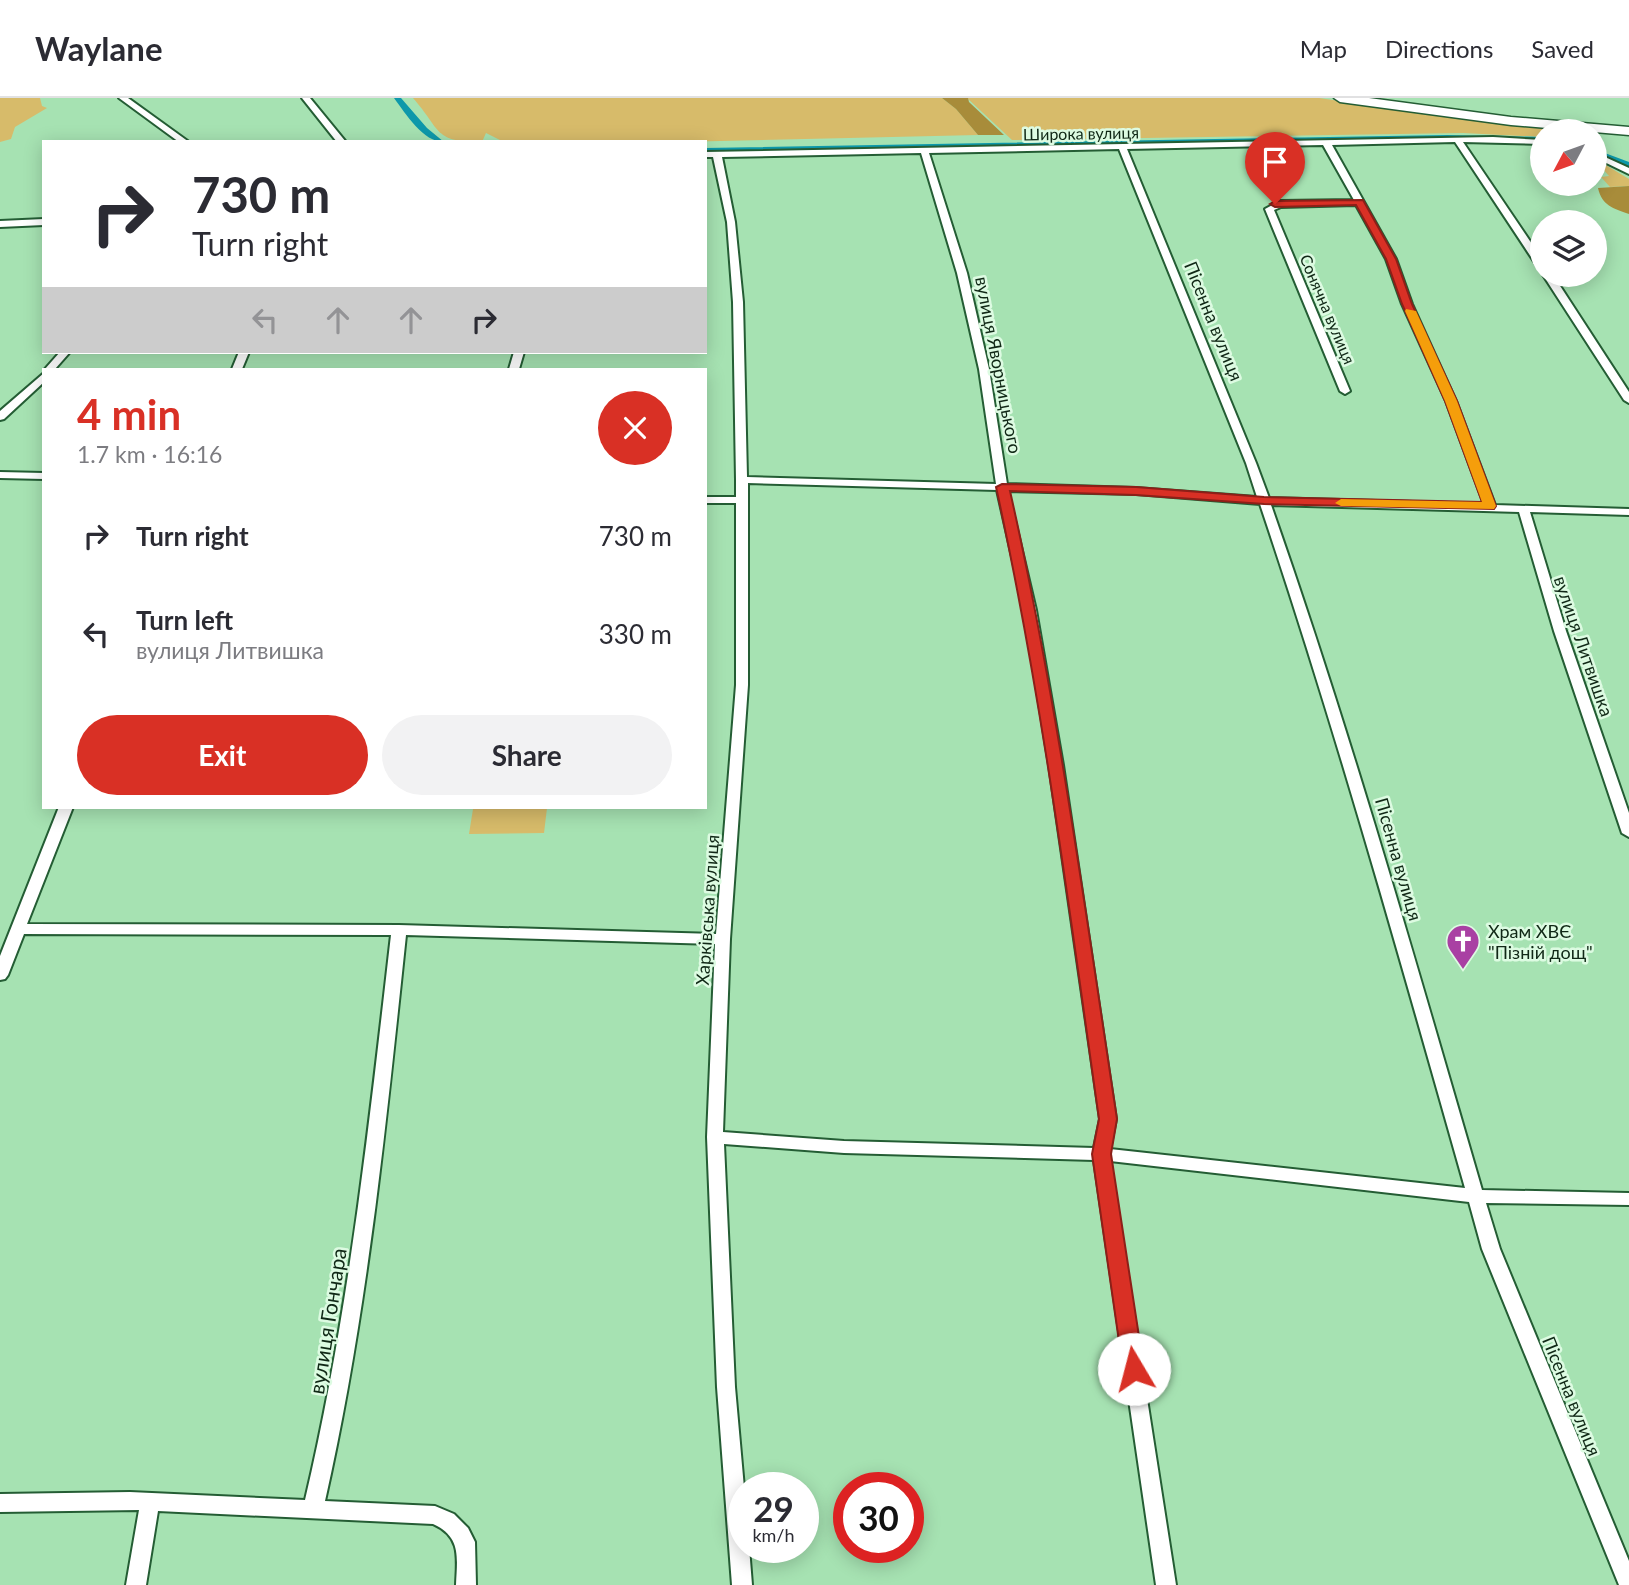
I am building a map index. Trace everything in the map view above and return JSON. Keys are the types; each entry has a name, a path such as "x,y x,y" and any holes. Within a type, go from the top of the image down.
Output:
{"highway":[{"path":"1339,98 1511,121 1629,131"},
{"path":"1368,98 1470,112 1629,125"}],"street":[{"path":"123,98 182,140"},
{"path":"306,98 340,140"},
{"path":"1458,140 1530,248"},
{"path":"1326,142 1391,259 1407,304 1451,401 1490,506"},
{"name":"Широка вулиця","path":"711,155 1326,142 1530,142"},
{"name":"Пісенна вулиця","path":"1122,146 1264,500 1366,814 1491,1249 1629,1585"},
{"name":"вулиця Яворницького","path":"924,150 962,273 984,369 1002,487 1030,610 1056,765 1108,1119 1101,1154 1166,1585"},
{"name":"Харківська вулиця","path":"711,155 731,222 738,302 742,480 742,685 723,939 715,1138 726,1387 742,1585"},
{"path":"1607,160 1629,171"},
{"name":"Сонячна вулиця","path":"1345,391 1269,209 1280,204 1359,202"},
{"path":"0,224 42,222"},
{"path":"1556,287 1629,400"},
{"path":"51,368 63,354"},
{"path":"0,417 42,378"},
{"path":"0,475 42,476"},
{"path":"742,480 1136,491 1264,500 1629,512"},
{"path":"707,500 740,500"},
{"name":"вулиця Литвишка","path":"1523,508 1548,597 1629,833"},
{"path":"0,975 65,809"},
{"path":"18,929 399,930 723,939"},
{"name":"вулиця Гончара","path":"313,1510 329,1446 371,1181 399,930"},
{"path":"715,1138 844,1147 1101,1154 1477,1196 1629,1199"},
{"path":"0,1503 150,1503 435,1515 453,1522 464,1535 466,1585"},
{"path":"136,1585 150,1503"}],"shaded area":[{"path":"0,98 40,98 42,106 47,108 15,127 11,139 0,142"},
{"path":"413,98 942,98 956,109 978,135 707,141 500,140 486,133 483,140 455,140 446,137"},
{"path":"942,98 968,98 1004,135 978,135 956,109"},
{"path":"967,98 1319,98 1530,126 1530,136 1463,133 1012,140"},
{"path":"1607,166 1629,179 1629,186 1610,187 1607,184"},
{"path":"1629,186 1629,214 1605,203 1601,196 1607,196 1607,187"},
{"path":"473,809 547,809 544,833 469,834"}],"waterway":[{"path":"397,98 424,130 438,140"},
{"path":"707,150 1447,137 1530,139"},
{"path":"1607,156 1629,165"}],"slow traffic":[{"path":"1341,503 1490,506 1451,401 1410,311"}],"place":[{"name":"Храм ХВЄ \"Пізній дощ\"","path":"1463,971"}],"route":[{"path":"1134,1369 1101,1154 1108,1119 1056,765 1030,610 1002,487 1136,491 1264,500 1490,506 1451,401 1407,304 1391,259 1359,202 1275,204"}]}
